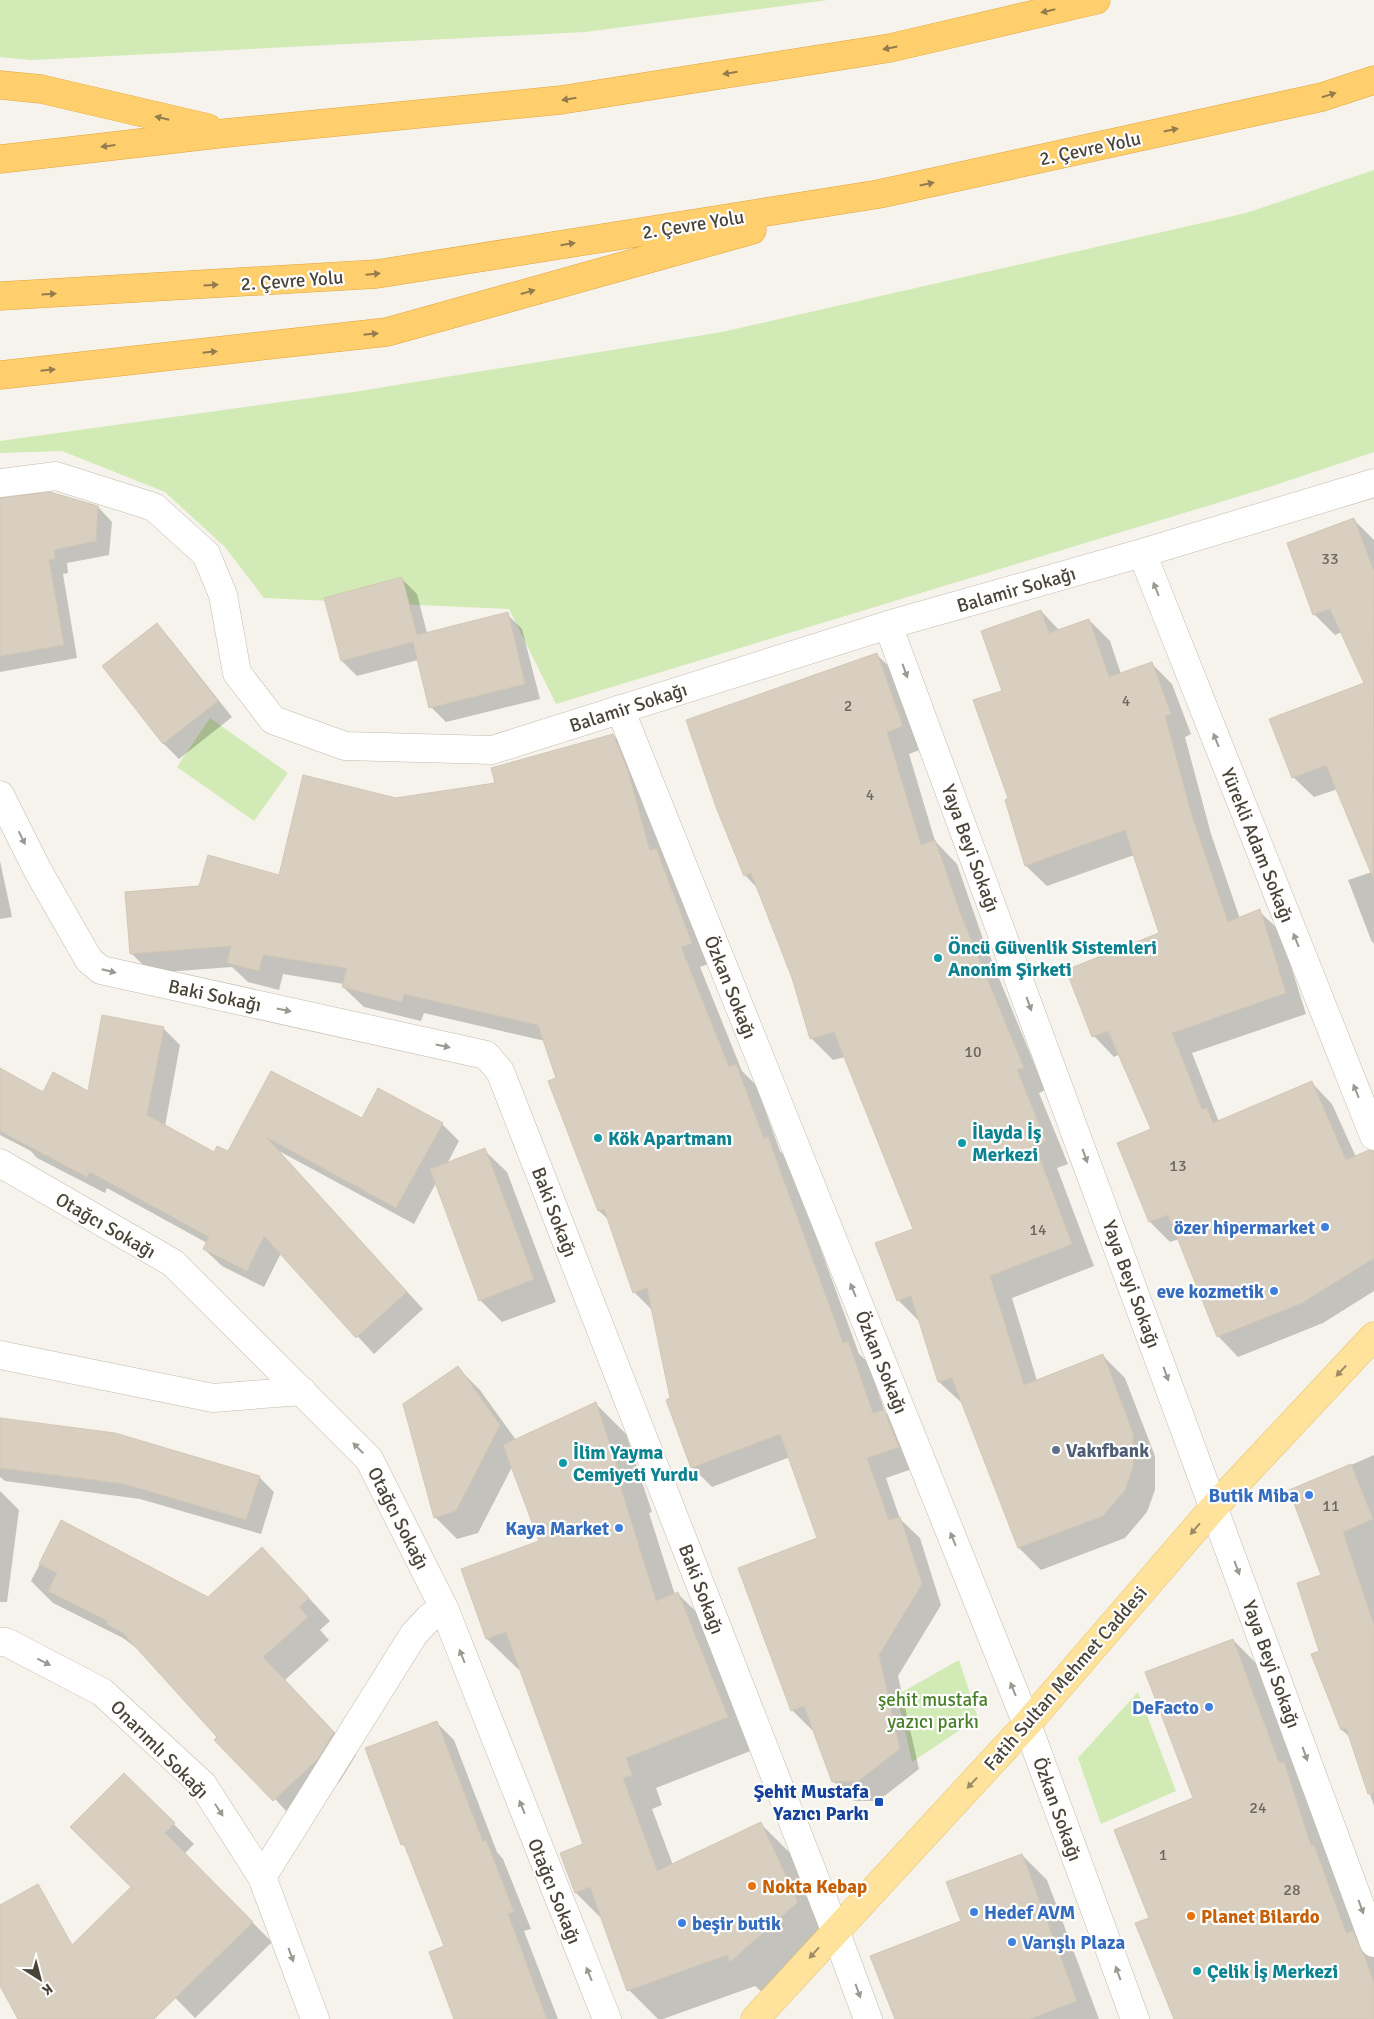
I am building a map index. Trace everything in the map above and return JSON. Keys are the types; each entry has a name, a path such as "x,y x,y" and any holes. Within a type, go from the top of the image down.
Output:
{"highway":[{"path":"0,159 226,133 561,100 890,48 1096,0"},
{"name":"2. Çevre Yolu","path":"0,296 377,274 879,194 1322,97 1374,80"},
{"path":"0,84 41,89 226,133"},
{"path":"0,375 387,332 879,194"}],"main road":[{"name":"Fatih Sultan Mehmet Caddesi","path":"755,2019 835,1930 1027,1724 1215,1506 1374,1336"}],"street":[{"name":"Balamir Sokağı","path":"0,483 56,476 154,507 206,554 223,595 237,673 273,720 345,746 492,750 888,625 1142,554 1374,483"},
{"name":"Yürekli Adam Sokağı","path":"1142,554 1374,1136"},
{"name":"Yaya Beyi Sokağı","path":"888,625 1215,1506 1374,1943"},
{"name":"Özkan Sokağı","path":"620,709 1027,1724 1135,2019"},
{"name":"Baki Sokağı","path":"0,795 38,871 84,952 89,960 101,970 486,1055 493,1060 500,1071 835,1930"},
{"name":"Otağcı Sokağı","path":"0,1163 173,1263 369,1459 444,1608 607,2019"},
{"path":"0,1355 213,1398 302,1391"},
{"path":"262,1877 414,1634 429,1618 444,1608"},
{"name":"Onarımlı Sokağı","path":"0,1642 6,1642 102,1692 203,1785 262,1877 314,2019"},
{"path":"835,1930 868,2019"}],"green space":[{"path":"0,0 828,0 585,32 31,60 0,57"},
{"path":"1374,170 1374,452 1263,489 556,704 509,609 264,598 225,547 165,492 62,451 0,453 0,441 354,392 722,332 1246,213"},
{"path":"210,718 288,773 254,821 177,767"},
{"name":"şehit mustafa yazıcı parkı","path":"959,1660 978,1718 912,1762 897,1695"},
{"path":"1138,1692 1176,1791 1101,1824 1078,1758"}],"building":[{"path":"50,492 98,506 96,541 54,550 55,559 49,560 64,645 0,656 0,498"},
{"path":"1354,518 1374,572 1373,878 1326,765 1292,778 1269,719 1364,683 1330,609 1313,615 1287,543"},
{"path":"402,577 417,635 508,612 525,684 429,708 413,642 341,661 324,598"},
{"path":"1041,610 1049,633 1089,619 1109,677 1152,662 1171,714 1165,716 1191,813 1228,922 1260,909 1286,993 1172,1033 1202,1109 1207,1108 1213,1123 1312,1081 1346,1160 1369,1150 1374,1151 1374,1258 1302,1303 1217,1337 1168,1215 1149,1222 1117,1143 1151,1129 1108,1031 1092,1037 1066,970 1159,933 1125,830 1025,866 1005,800 1008,798 973,700 1002,691 981,631"},
{"path":"157,623 218,701 163,744 102,666"},
{"path":"877,653 903,726 887,732 921,845 935,840 961,915 1024,1068 1017,1070 1046,1141 1035,1146 1072,1244 990,1276 1024,1385 1103,1354 1133,1433 1133,1467 1125,1490 1103,1516 1018,1548 952,1378 938,1382 911,1296 897,1301 875,1243 913,1229 834,1032 810,1039 792,978 751,873 744,876 716,807 686,720"},
{"path":"613,734 628,771 650,851 656,848 692,943 681,947 729,1067 736,1064 764,1139 768,1137 843,1343 848,1341 873,1413 884,1410 899,1447 867,1458 889,1520 900,1517 922,1584 879,1655 900,1749 858,1781 832,1782 804,1706 791,1711 738,1568 817,1538 780,1434 691,1468 666,1400 670,1398 647,1288 633,1293 604,1209 598,1211 548,1081 556,1078 538,1025 404,994 402,1002 342,987 347,968 263,955 259,971 227,963 231,946 130,954 125,892 199,886 208,855 279,875 303,775 396,798 495,783 491,768"},
{"path":"102,1015 164,1027 147,1115 214,1152 217,1146 228,1151 271,1071 362,1118 378,1088 443,1123 396,1208 266,1137 407,1292 356,1338 264,1236 247,1271 203,1249 209,1237 90,1172 87,1177 0,1131 0,1068 43,1092 53,1072 88,1091"},
{"path":"485,1148 534,1279 479,1301 430,1169"},
{"path":"458,1366 500,1425 456,1511 434,1518 403,1404"},
{"path":"596,1402 622,1481 619,1482 656,1601 678,1592 728,1717 626,1758 632,1775 623,1778 657,1871 761,1822 798,1902 730,1962 727,1955 627,1991 590,1887 575,1893 560,1853 583,1844 506,1632 486,1639 461,1569 539,1541 503,1445"},
{"path":"0,1418 115,1433 260,1476 246,1520 124,1484 0,1468"},
{"path":"1351,1464 1373,1519 1343,1532 1374,1625 1374,1793 1368,1794 1346,1728 1341,1730 1311,1654 1319,1651 1297,1583 1321,1575 1289,1490"},
{"path":"61,1520 208,1597 262,1547 309,1598 299,1607 308,1617 263,1657 334,1732 318,1759 273,1801 214,1740 217,1737 122,1632 106,1624 108,1621 48,1591 57,1573 39,1564"},
{"path":"1233,1639 1279,1763 1284,1762 1311,1846 1314,1845 1346,1933 1353,1931 1364,1955 1374,1983 1374,2019 1174,2019 1135,1923 1149,1918 1114,1830 1193,1798 1145,1672"},
{"path":"437,1721 483,1842 486,1840 514,1912 508,1914 547,2019 454,2019 429,1952 444,1946 404,1844 401,1845 365,1748"},
{"path":"124,1773 175,1823 165,1833 253,1922 154,2019 18,2019 0,1986 0,1905 38,1884 72,1945 131,1887 70,1827"},
{"path":"1022,1854 1077,2001 1030,2019 895,2019 870,1956 961,1921 946,1882"}],"place":[{"name":"Öncü Güvenlik Sistemleri Anonim Şirketi","path":"938,958"},
{"name":"Kök Apartmanı","path":"598,1138"},
{"name":"İlayda İş Merkezi","path":"962,1143"},
{"name":"özer hipermarket","path":"1325,1227"},
{"name":"eve kozmetik","path":"1274,1291"},
{"name":"Vakıfbank","path":"1056,1450"},
{"name":"İlim Yayma Cemiyeti Yurdu","path":"563,1463"},
{"name":"Butik Miba","path":"1309,1495"},
{"name":"Kaya Market","path":"619,1528"},
{"name":"DeFacto","path":"1209,1707"},
{"name":"Şehit Mustafa Yazıcı Parkı","path":"879,1802"},
{"name":"Nokta Kebap","path":"752,1886"},
{"name":"Hedef AVM","path":"974,1912"},
{"name":"Planet Bilardo","path":"1191,1916"},
{"name":"beşir butik","path":"682,1923"},
{"name":"Varışlı Plaza","path":"1012,1942"},
{"name":"Çelik İş Merkezi","path":"1197,1971"}]}
